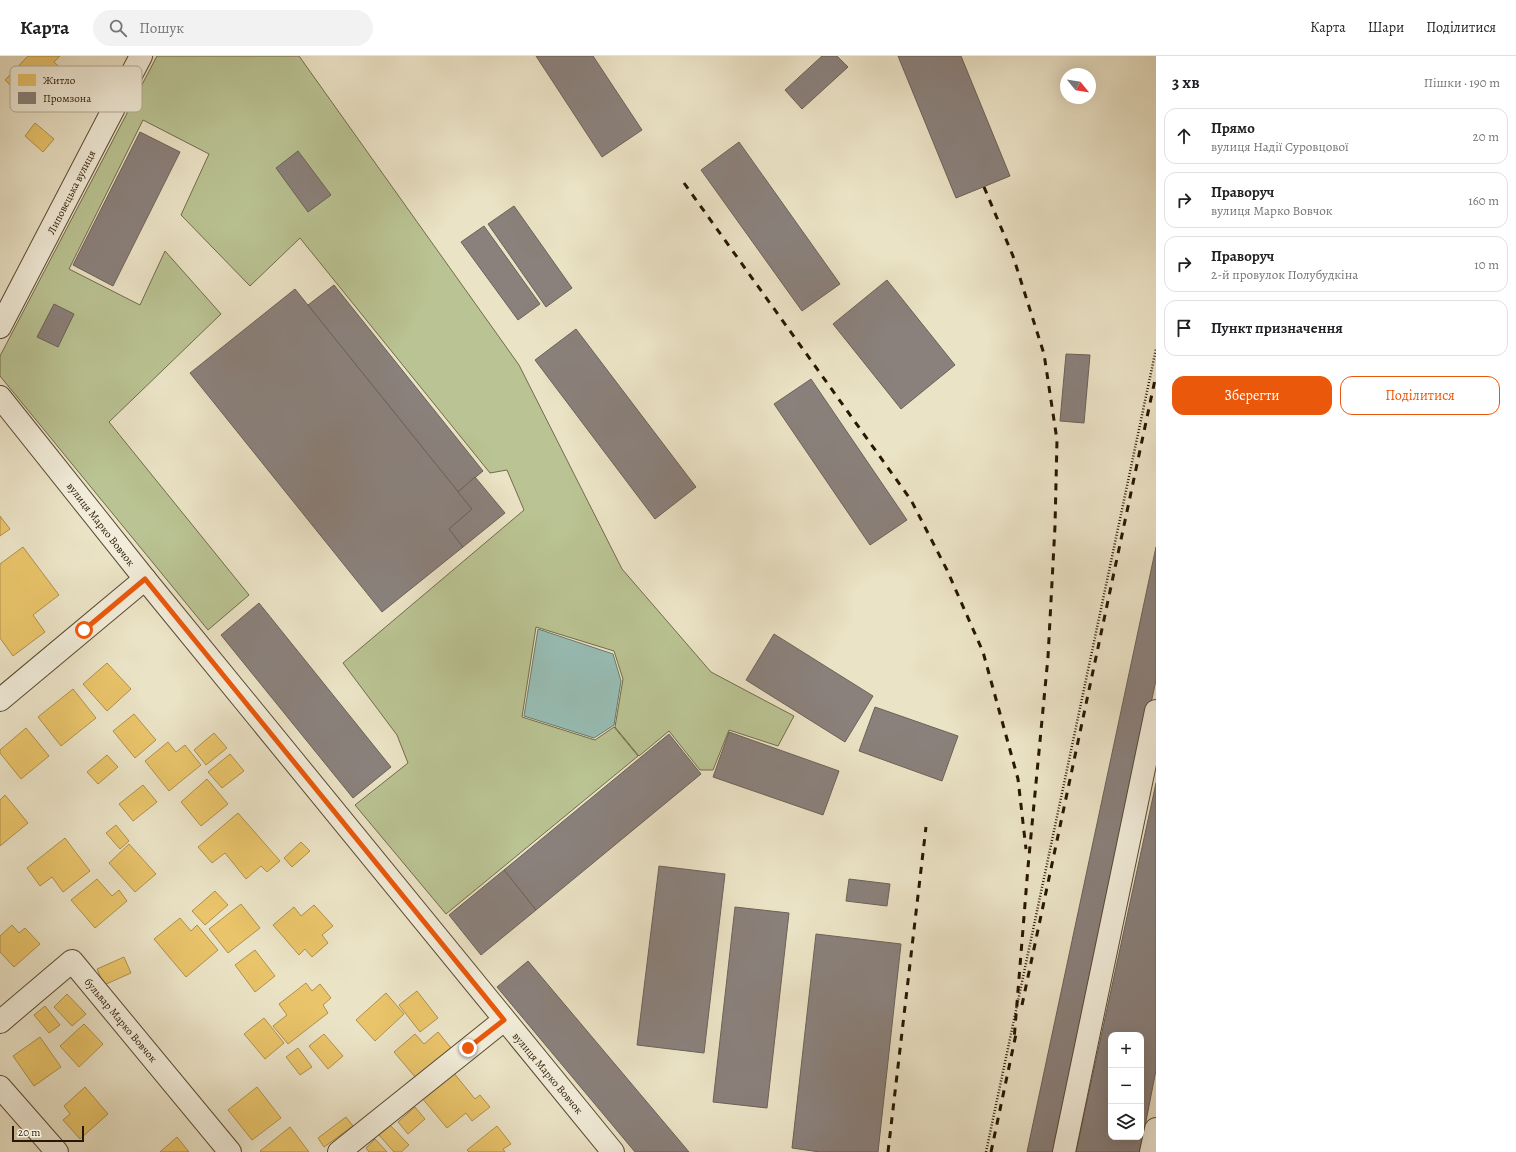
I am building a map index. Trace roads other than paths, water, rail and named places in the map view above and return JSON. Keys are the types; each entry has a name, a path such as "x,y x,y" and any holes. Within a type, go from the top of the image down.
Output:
{"street":[{"name":"Липовецька вулиця","path":"136,66 141,56"},
{"name":"Липовецька вулиця","path":"0,327 112,112"},
{"name":"вулиця Марко Вовчок","path":"0,397 145,579 613,1152"},
{"path":"0,700 145,579"},
{"path":"1064,1152 1156,711"},
{"name":"бульвар Марко Вовчок","path":"0,1022 72,961 230,1152"},
{"path":"339,1152 504,1020"},
{"path":"0,1087 57,1152"},
{"path":"1151,1152 1156,1129"}],"water":[{"path":"538,629 613,654 621,681 614,725 594,738 524,716"}],"railway":[{"path":"684,183 911,500 947,570 983,652 1018,779 1026,849"},
{"path":"984,187 1013,256 1044,354 1057,440 1055,526 1048,657 1028,867 1014,1040"},
{"path":"1022,1005 1156,375"},
{"path":"888,1152 926,827"},
{"path":"991,1152 1016,1034"}]}
